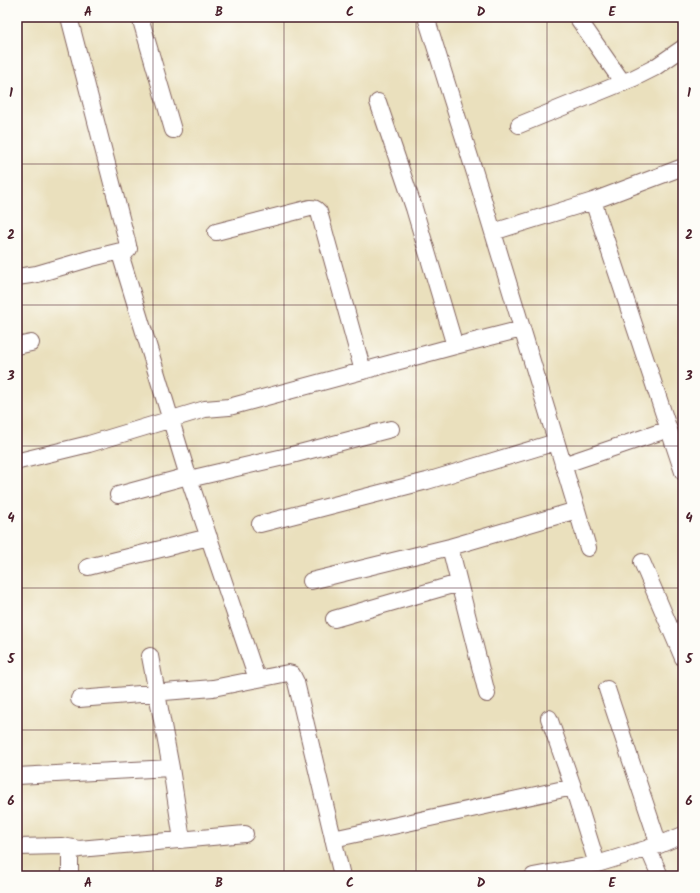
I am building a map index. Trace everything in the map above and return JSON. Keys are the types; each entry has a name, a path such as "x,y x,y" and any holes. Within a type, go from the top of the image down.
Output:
{"street":[{"path":"69,17 129,249 122,260 189,478 257,679"},
{"path":"140,17 173,130"},
{"path":"426,17 493,232 588,548"},
{"path":"578,17 623,83"},
{"path":"520,125 623,83 654,68 683,48"},
{"path":"378,102 414,208 455,346"},
{"path":"493,232 593,201 683,167"},
{"path":"593,201 683,472"},
{"path":"216,232 310,208 316,209 319,212 363,371"},
{"path":"17,277 37,274 129,249"},
{"path":"19,461 89,444 205,409 229,407 522,329"},
{"path":"118,495 288,456 391,429"},
{"path":"563,465 669,429"},
{"path":"260,524 427,481 556,442"},
{"path":"311,581 450,547 577,510"},
{"path":"88,567 209,537"},
{"path":"450,547 487,694"},
{"path":"642,562 683,658"},
{"path":"334,619 459,583"},
{"path":"150,656 171,768 182,840"},
{"path":"79,699 213,688 288,673 292,674 294,677 342,876"},
{"path":"607,689 654,846 660,876"},
{"path":"549,718 597,864"},
{"path":"17,776 171,768"},
{"path":"334,839 573,788"},
{"path":"17,847 62,846 79,848 245,834"},
{"path":"533,876 597,864 683,835"},
{"path":"70,876 70,854 72,851 79,848"}]}
